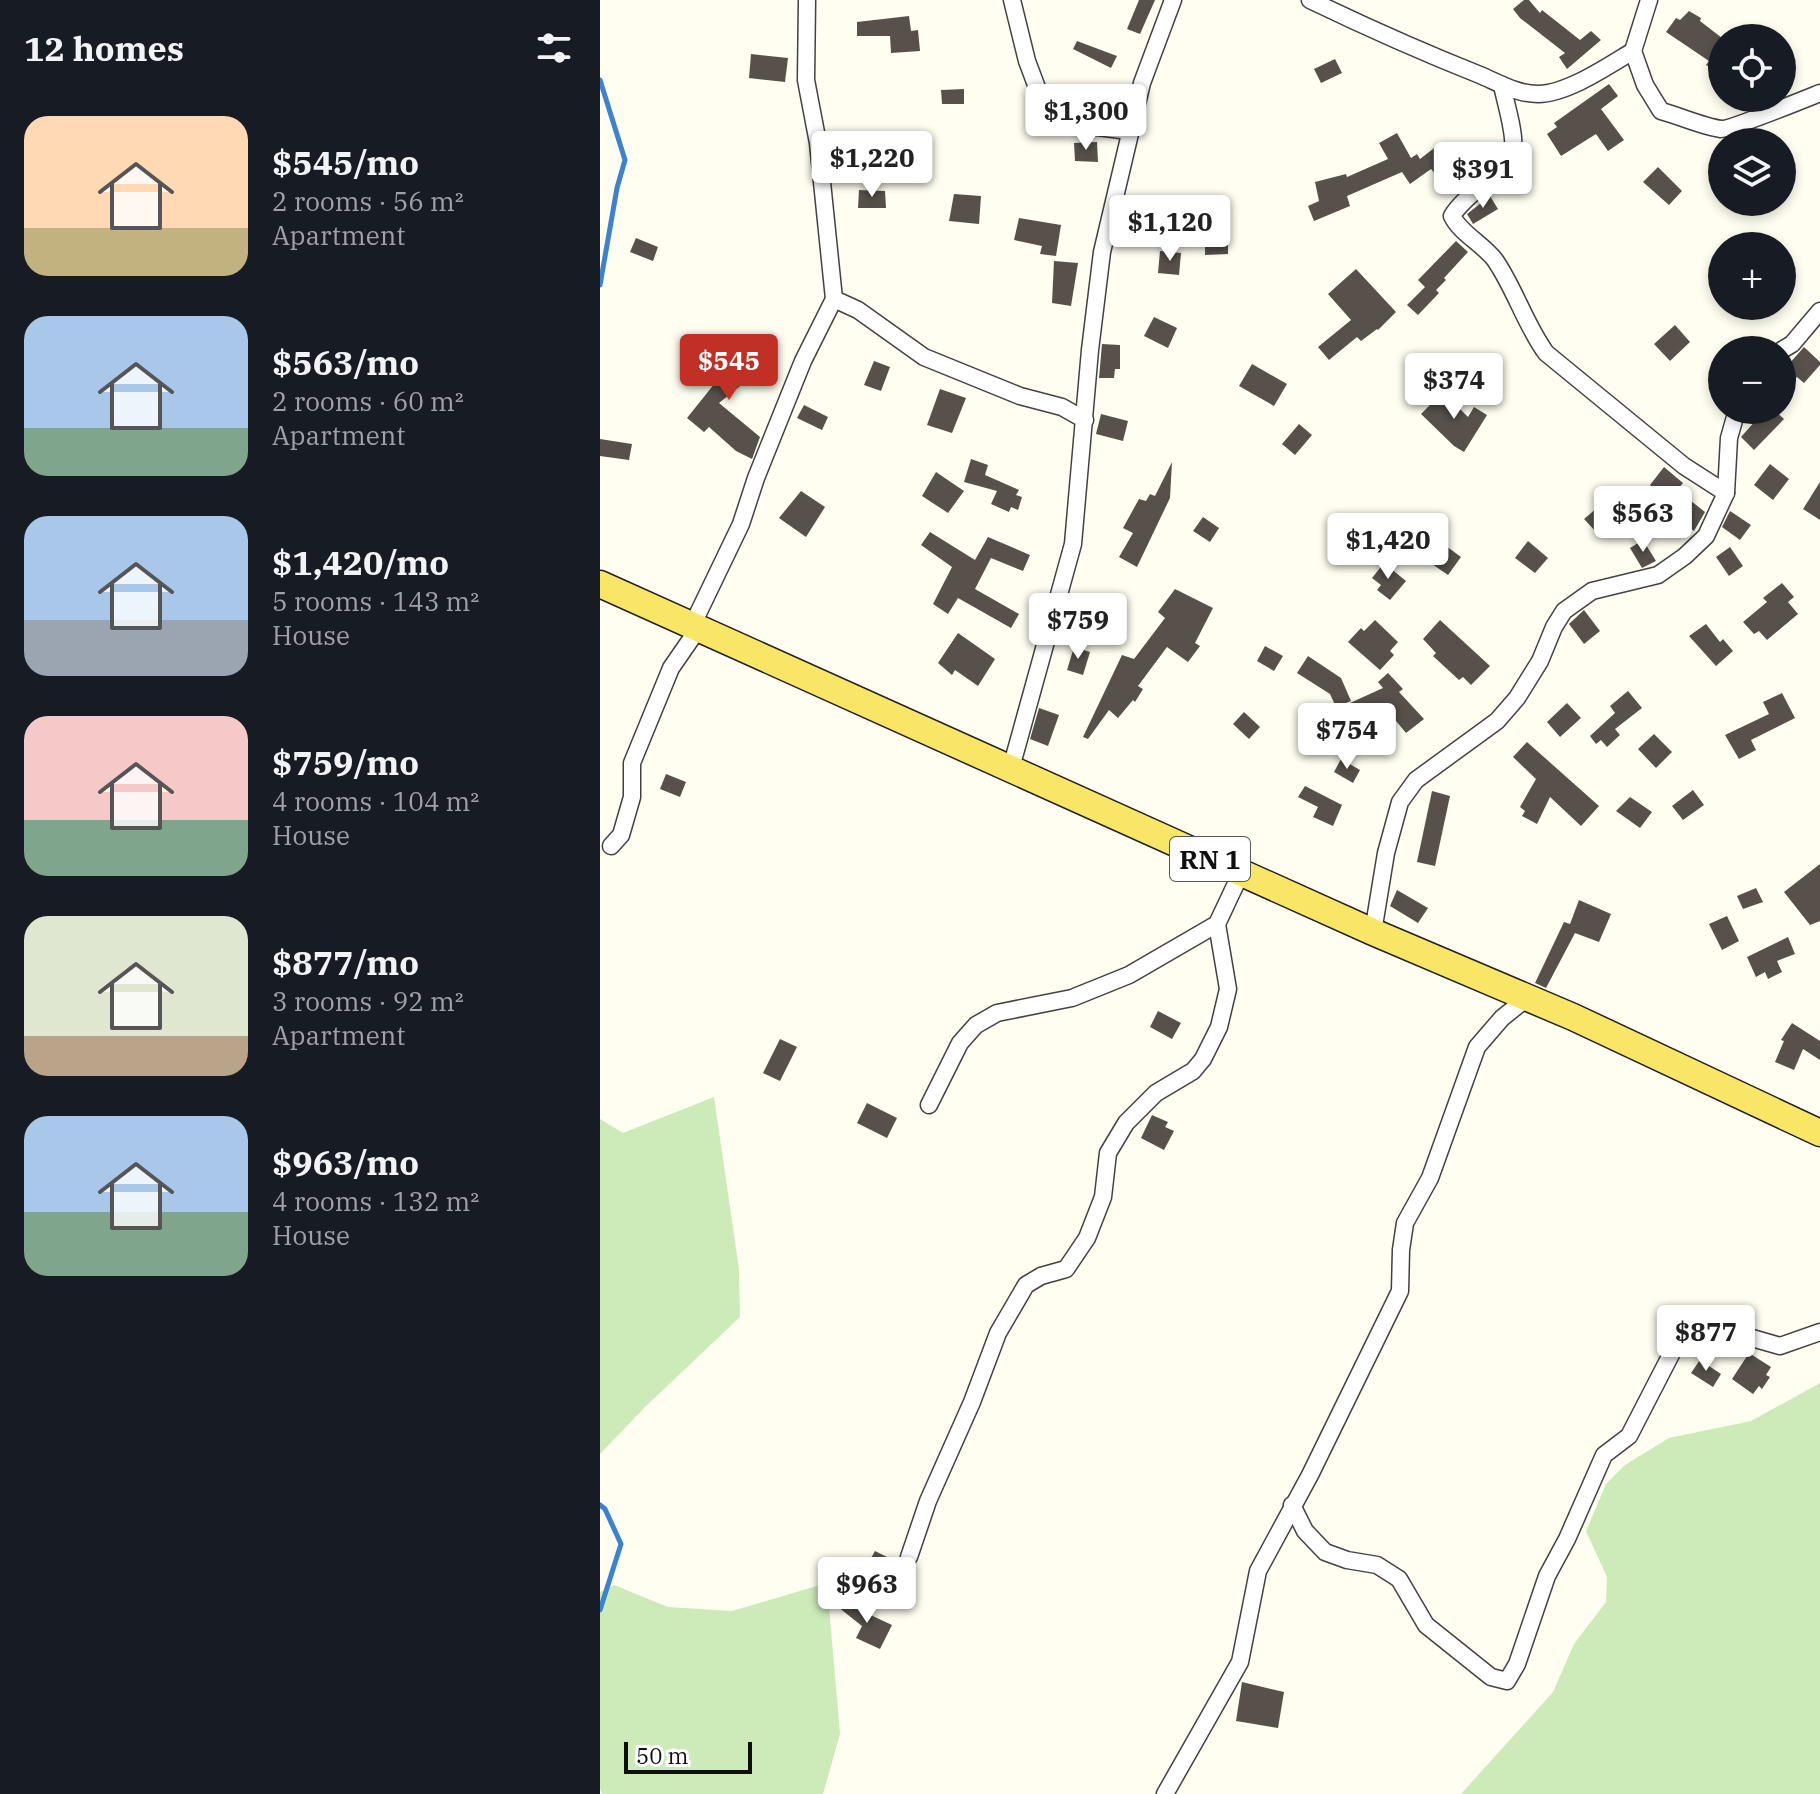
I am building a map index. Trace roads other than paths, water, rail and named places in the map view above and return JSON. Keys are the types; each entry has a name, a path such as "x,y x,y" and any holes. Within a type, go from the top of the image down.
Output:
{"main road":[{"name":"RN 1","path":"600,584 1373,932 1527,998 1820,1133"}],"street":[{"path":"611,846 621,835 632,797 632,763 671,668 695,627 741,524 803,361 834,299 818,143 806,80 807,0"},
{"path":"1012,0 1027,61 1045,109 1066,123 1129,131"},
{"path":"1011,768 1073,544 1102,252 1142,83 1173,0"},
{"path":"1310,0 1440,61 1518,91 1540,94 1592,75 1633,51"},
{"path":"1345,17 1351,0"},
{"path":"1649,0 1633,51 1645,85 1661,111 1721,129 1733,128 1820,93"},
{"path":"1502,85 1514,144 1509,159 1460,203 1452,216 1456,225 1477,239 1495,261 1530,331 1546,353 1684,466 1726,493"},
{"path":"834,299 858,310 924,357 1020,396 1062,407 1085,420"},
{"path":"1796,339 1820,311"},
{"path":"1373,932 1378,895 1400,802 1416,780 1497,721 1517,698 1540,661 1564,611 1592,591 1658,575 1706,536 1726,493 1729,438 1733,424"},
{"path":"909,1557 928,1501 972,1402 998,1333 1026,1285 1041,1276 1066,1269 1087,1238 1103,1197 1108,1153 1126,1123 1156,1093 1193,1071 1203,1059 1219,1027 1228,989 1217,924 1241,873"},
{"path":"929,1105 960,1043 976,1025 997,1013 1072,998 1129,975 1217,924"},
{"path":"1165,1794 1240,1662 1258,1571 1310,1475 1400,1291 1405,1223 1430,1178 1477,1047 1502,1018 1527,998"},
{"path":"1292,1505 1305,1531 1325,1552 1347,1560 1377,1565 1399,1579 1426,1625 1491,1677 1507,1681 1517,1664 1547,1576 1604,1455 1629,1436 1680,1337 1699,1333 1752,1338 1780,1346 1820,1332"}],"waterway":[{"path":"600,80 625,160 600,285"},
{"path":"600,1505 605,1509 621,1544 600,1610"}]}
